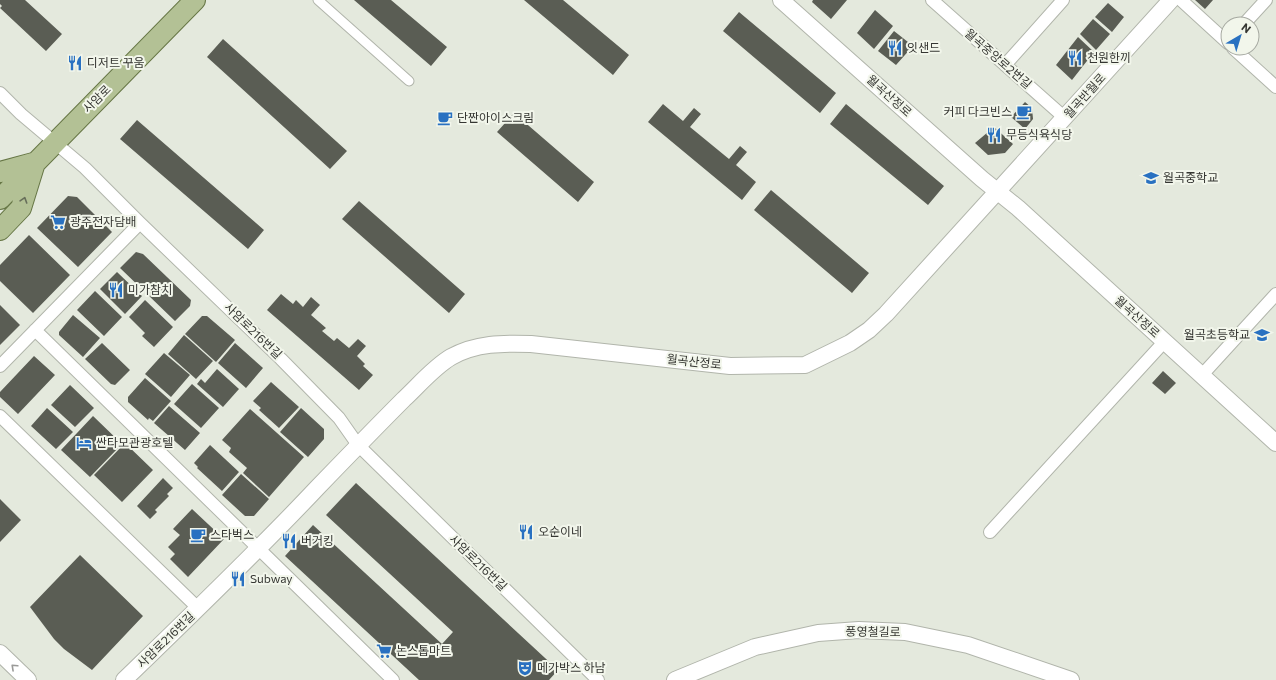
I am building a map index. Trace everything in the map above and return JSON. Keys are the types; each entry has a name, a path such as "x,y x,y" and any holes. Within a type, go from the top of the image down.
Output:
{"main road":[{"name":"사암로","path":"0,199 195,0"},
{"path":"0,172 35,162"},
{"path":"0,230 21,208 35,162"}],"street":[{"path":"318,0 409,81"},
{"name":"월곡산정로","path":"781,0 982,179 998,191 1276,442"},
{"name":"월곡중앙로2번길","path":"932,0 1065,118"},
{"name":"월곡반월로","path":"998,191 1171,0"},
{"path":"1181,0 1220,35"},
{"path":"1251,16 1266,0"},
{"path":"1005,65 1059,1"},
{"path":"1243,56 1276,87"},
{"name":"사암로216번길","path":"0,93 85,168 232,311 324,402 339,418 358,445 598,680"},
{"name":"월곡산정로","path":"358,445 438,367 455,355 479,346 511,343 531,344 730,366 805,365 850,343 869,330 886,314 998,191"},
{"path":"0,366 140,223"},
{"path":"1202,375 1276,294"},
{"path":"35,330 393,680"},
{"path":"990,532 1164,342"},
{"path":"0,416 198,608"},
{"name":"사암로216번길","path":"124,680 258,548 358,445"},
{"name":"풍영철길로","path":"675,680 755,647 818,633 859,630 905,632 968,645 1071,680"},
{"path":"0,653 28,680"}],"building":[{"path":"0,0 25,0 62,34 46,51 0,8 2,6 0,4"},
{"path":"354,0 391,0 447,47 431,66"},
{"path":"524,0 563,0 629,55 613,75"},
{"path":"813,0 847,0 831,19 812,2"},
{"path":"1195,0 1213,0 1205,9"},
{"path":"1108,3 1124,17 1112,32 1095,17"},
{"path":"875,10 893,26 874,49 857,33"},
{"path":"739,12 836,93 820,113 723,31"},
{"path":"1093,19 1110,34 1096,50 1080,34"},
{"name":"잇샌드","path":"894,31 913,46 896,65 878,51"},
{"name":"천원한끼","path":"1078,37 1094,52 1072,80 1056,65"},
{"path":"223,39 347,151 330,169 207,57"},
{"name":"커피 다크빈스","path":"1025,102 1032,108 1033,119 1025,129 1011,117"},
{"path":"663,104 683,121 694,108 701,114 690,127 729,159 740,146 747,152 736,165 756,182 742,200 648,122"},
{"path":"846,104 944,186 928,205 830,124"},
{"path":"514,113 594,182 578,202 497,132"},
{"path":"137,120 264,230 248,249 120,139"},
{"name":"무등식육식당","path":"994,127 1013,144 1005,153 988,155 975,143"},
{"path":"771,190 869,273 852,293 754,210"},
{"path":"68,196 77,197 112,232 78,267 37,228"},
{"path":"359,201 465,294 449,313 342,219"},
{"path":"29,235 70,275 33,313 0,281 0,265"},
{"path":"136,252 143,254 191,300 190,306 175,321 120,268"},
{"path":"117,272 142,296 125,314 100,289"},
{"path":"95,291 122,317 104,336 77,310"},
{"path":"281,294 293,304 296,300 303,307 311,297 320,305 311,315 326,328 322,331 334,341 337,338 349,348 358,339 366,346 357,356 365,364 363,366 373,375 359,390 267,310"},
{"path":"145,300 173,327 154,347 142,336 145,333 129,317"},
{"path":"0,305 20,325 0,345"},
{"path":"73,315 100,338 83,357 59,335 59,332"},
{"path":"202,316 207,316 235,340 216,362 185,334"},
{"path":"184,335 213,361 196,379 168,354"},
{"path":"102,343 130,370 115,385 111,384 85,359"},
{"path":"235,343 263,368 246,388 218,363"},
{"path":"164,353 190,375 171,397 145,374"},
{"path":"34,356 55,375 18,414 0,397 0,392"},
{"path":"217,369 239,389 223,407 197,384 201,379 205,383"},
{"path":"1163,371 1176,383 1165,394 1152,383"},
{"path":"145,378 171,401 153,421 149,418 148,420 128,402 128,397"},
{"path":"271,382 299,407 279,428 259,410 261,408 253,401"},
{"path":"192,384 219,408 201,428 174,404"},
{"path":"70,385 94,408 75,427 51,405"},
{"path":"169,406 200,433 185,450 154,423"},
{"path":"47,408 73,432 56,449 31,426"},
{"path":"301,408 324,429 324,439 308,457 280,432"},
{"path":"250,409 304,457 269,497 243,473 247,468 229,452 231,448 222,440"},
{"path":"93,416 122,444 90,477 61,450"},
{"path":"125,443 153,470 122,502 94,475"},
{"path":"210,445 239,472 222,491 197,468 198,467 194,463"},
{"path":"241,474 269,499 254,516 245,516 222,495"},
{"path":"163,478 173,488 167,494 169,496 155,510 157,512 150,519 137,506"},
{"path":"356,483 558,670 549,680 419,680 285,556 313,525 442,644 453,632 326,515"},
{"path":"0,499 21,520 0,542"},
{"path":"192,509 224,539 188,577 170,559 175,554 168,547 180,535 173,529"},
{"path":"80,555 143,616 92,670 64,649 54,639 30,607"}],"place":[{"name":"잇샌드","path":"895,48"},
{"name":"천원한끼","path":"1075,58"},
{"name":"디저트 꾸움","path":"75,63"},
{"name":"커피 다크빈스","path":"1024,112"},
{"name":"단짠아이스크림","path":"445,118"},
{"name":"무등식육식당","path":"994,135"},
{"name":"월곡중학교","path":"1151,178"},
{"name":"광주전자담배","path":"58,222"},
{"name":"미가참치","path":"116,290"},
{"name":"월곡초등학교","path":"1262,335"},
{"name":"싼타모관광호텔","path":"84,443"},
{"name":"오순이네","path":"526,532"},
{"name":"스타벅스","path":"198,535"},
{"name":"버거킹","path":"289,541"},
{"name":"Subway","path":"238,579"},
{"name":"논스톱마트","path":"384,651"},
{"name":"메가박스 하남","path":"525,668"}]}
